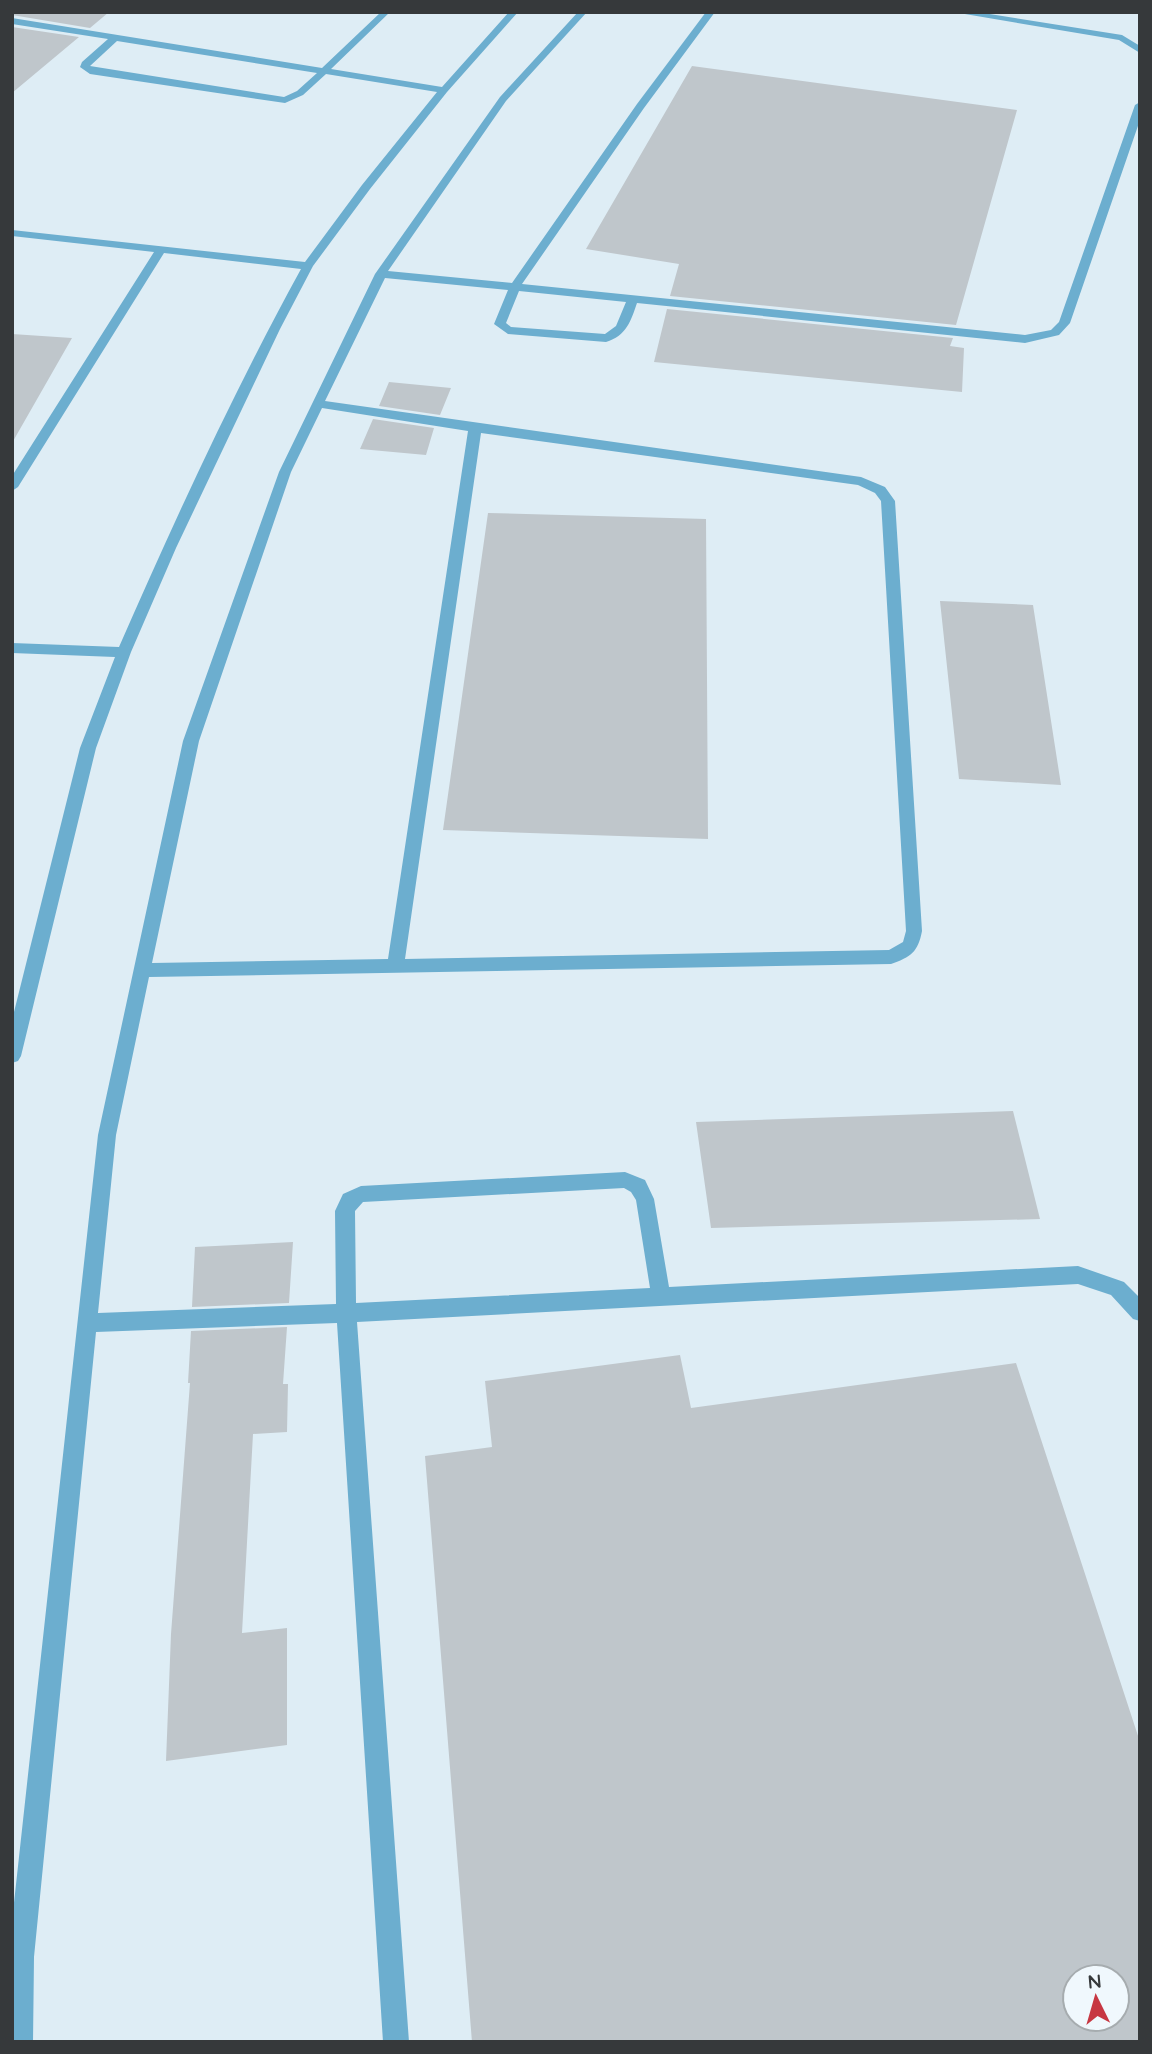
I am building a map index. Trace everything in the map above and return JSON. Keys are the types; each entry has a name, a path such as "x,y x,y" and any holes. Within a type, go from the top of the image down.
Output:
{"lane":[{"path":"115,38 87,62 85,67 90,71 285,100 300,93 386,12"},
{"path":"12,1056 88,748 124,652 169,548 274,330 308,266 366,187 444,90 514,12"},
{"path":"20,2042 21,1957 107,1135 191,741 285,472 381,274 503,99 583,12"},
{"path":"633,299 621,331 606,338 508,330 500,324 515,287 640,106 711,12"},
{"path":"957,12 1122,38 1140,50"},
{"path":"12,21 444,90"},
{"path":"381,274 1025,339 1055,333 1064,323 1140,105"},
{"path":"12,233 308,266"},
{"path":"12,488 161,250"},
{"path":"142,971 891,957 911,946 914,931 888,501 880,490 861,481 319,404"},
{"path":"395,966 475,428"},
{"path":"12,648 124,652"},
{"path":"396,2042 346,1313 345,1211 350,1200 361,1194 625,1180 638,1186 645,1199 661,1295"},
{"path":"87,1323 346,1313 1079,1275 1117,1288 1140,1312"}],"shaded area":[{"path":"12,12 1140,12 1140,2042 12,2042"}],"building":[{"path":"12,12 109,12 90,28 12,15"},
{"path":"12,27 79,37 12,93"},
{"path":"692,66 1017,110 956,325 670,296 679,264 586,249"},
{"path":"667,309 953,338 950,346 964,348 962,392 654,362"},
{"path":"12,334 72,338 12,443"},
{"path":"389,382 451,388 440,415 379,406"},
{"path":"373,419 434,428 426,455 360,449"},
{"path":"488,513 706,519 708,839 443,830"},
{"path":"940,601 1033,605 1061,785 959,779"},
{"path":"1013,1111 1040,1219 711,1228 696,1122"},
{"path":"293,1242 289,1303 192,1307 195,1247"},
{"path":"287,1327 283,1384 288,1384 287,1432 253,1434 242,1633 287,1628 287,1745 166,1761 171,1634 190,1383 191,1331"},
{"path":"680,1355 691,1408 1016,1363 1140,1742 1140,2042 472,2042 425,1456 492,1447 485,1381"}]}
